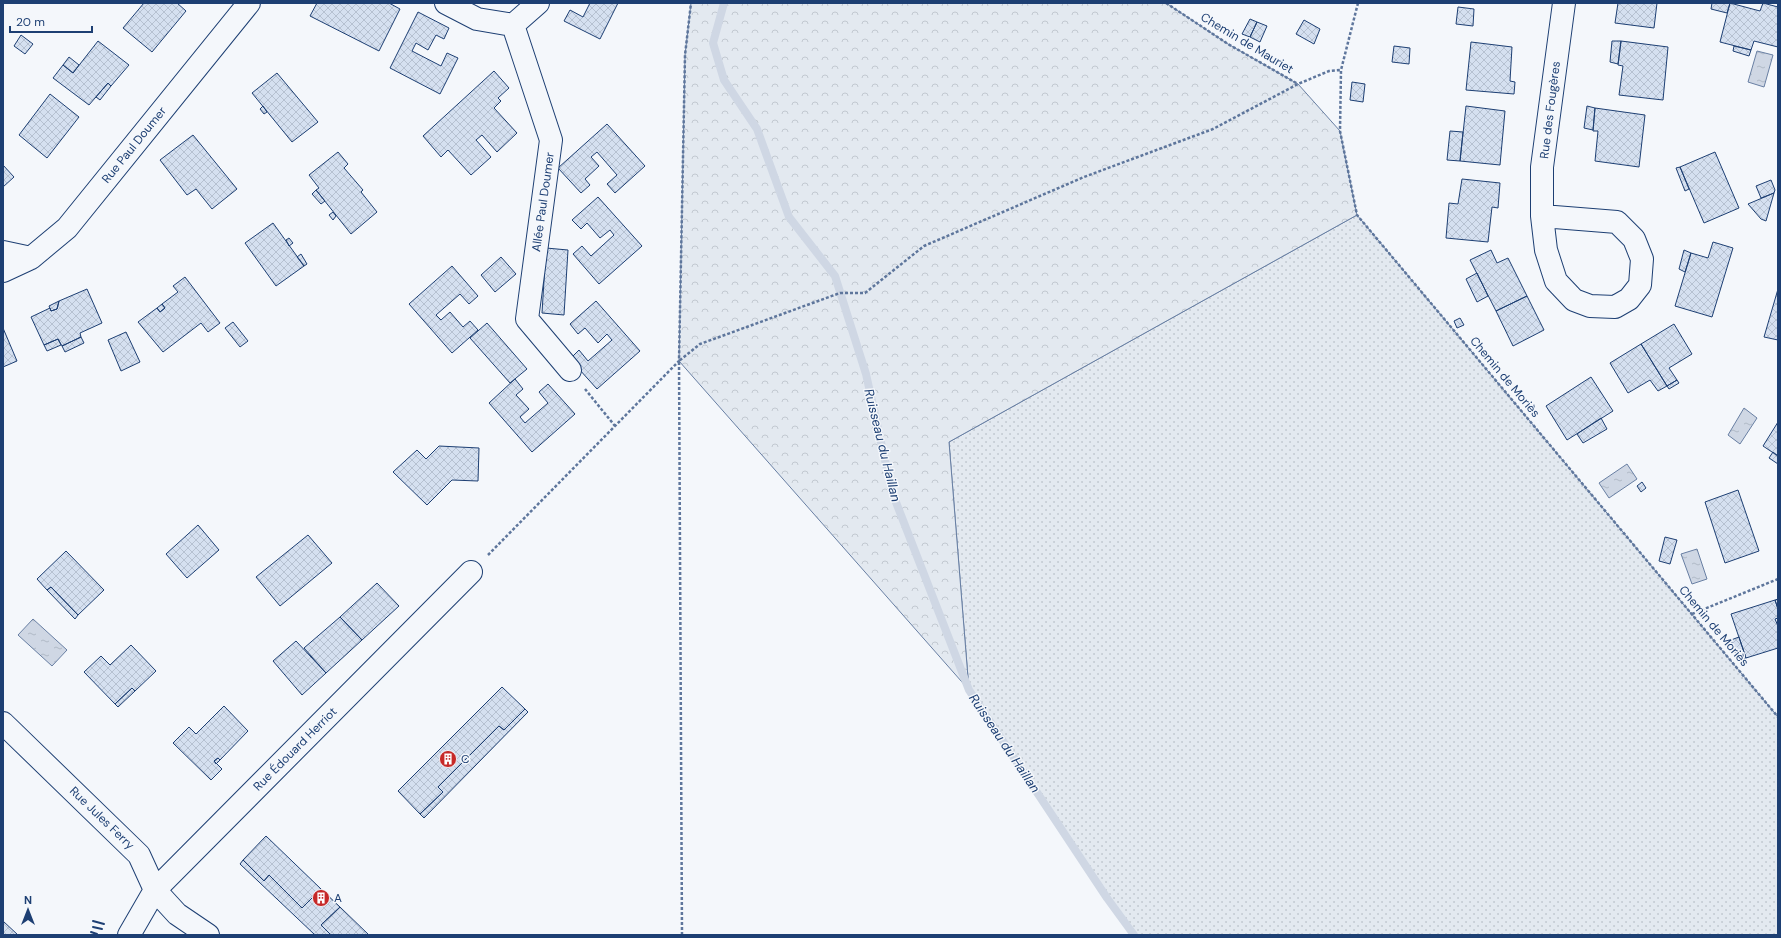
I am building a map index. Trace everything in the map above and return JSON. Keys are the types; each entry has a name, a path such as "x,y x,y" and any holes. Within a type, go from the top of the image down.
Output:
{"street":[{"name":"Rue Paul Doumer","path":"3,271 31,258 67,228 250,3"},
{"path":"446,3 477,20 513,25 538,3"},
{"name":"Rue des Fougères","path":"1542,216 1617,222 1634,239 1642,259 1640,286 1630,299 1615,307 1590,306 1574,300 1556,281 1546,250 1542,216 1542,167 1564,3"},
{"name":"Allée Paul Doumer","path":"513,25 551,140 527,319 570,370"},
{"path":"3,252 31,258"},
{"name":"Rue Édouard Herriot","path":"129,935 155,890 471,572"},
{"name":"Rue Jules Ferry","path":"3,723 139,854 155,890 177,914 208,935"}],"path":[{"path":"682,935 679,361 685,55 692,3"},
{"name":"Chemin de Mauriet","path":"1166,3 1228,44 1298,84"},
{"name":"Chemin de Moriès","path":"1358,3 1341,70 1340,131 1357,215 1778,717"},
{"path":"471,572 679,361 700,344 840,293 865,293 924,246 1084,177 1213,129 1298,84 1329,71 1341,70"},
{"path":"570,370 615,426"},
{"path":"1692,614 1778,579"}],"green space":[{"path":"691,3 1166,3 1228,44 1298,84 1340,131 1357,215 949,442 969,690 679,361 685,55"},
{"path":"1357,215 1778,717 1778,935 1134,935 1107,898 969,690 949,442"}],"water":[{"path":"1757,51 1773,55 1764,87 1748,82"},
{"path":"1744,408 1757,418 1740,444 1728,435"},
{"path":"1627,464 1637,479 1609,498 1599,483"},
{"path":"1697,549 1707,579 1692,584 1681,554"},
{"path":"33,619 67,650 52,666 18,635"}],"building":[{"path":"144,3 177,3 186,11 152,52 123,28"},
{"path":"317,3 389,3 400,9 379,51 310,16"},
{"path":"590,3 618,3 600,39 564,21 570,10 583,17"},
{"path":"1618,3 1657,3 1654,28 1615,23"},
{"path":"1712,3 1730,3 1727,13 1711,9"},
{"path":"1730,3 1760,11 1763,3 1778,7 1778,47 1754,41 1751,50 1720,42"},
{"path":"1458,7 1474,9 1473,26 1456,24"},
{"path":"418,12 449,28 444,39 436,35 428,50 416,43 412,51 441,66 447,53 458,58 440,94 390,68"},
{"path":"1250,19 1257,22 1250,37 1242,34"},
{"path":"1304,20 1320,29 1314,44 1296,34"},
{"path":"1257,22 1267,26 1260,42 1250,37"},
{"path":"21,35 33,44 25,54 14,46"},
{"path":"98,41 129,65 111,86 108,83 89,105 53,78 63,65 73,73"},
{"path":"1612,41 1621,41 1618,64 1610,62"},
{"path":"1621,41 1668,47 1663,100 1619,95 1623,66 1618,65"},
{"path":"1471,42 1512,47 1510,81 1515,82 1514,94 1466,90"},
{"path":"1394,46 1410,48 1409,64 1392,62"},
{"path":"1734,46 1751,50 1749,56 1733,51"},
{"path":"69,57 79,65 73,73 63,65"},
{"path":"494,71 509,88 498,98 501,101 494,108 517,133 497,152 482,135 476,140 491,157 471,175 448,150 441,157 423,136"},
{"path":"277,73 318,122 292,142 252,93"},
{"path":"1352,82 1365,84 1363,102 1350,100"},
{"path":"108,83 111,86 100,100 96,97"},
{"path":"50,94 79,117 47,158 19,135"},
{"path":"263,106 267,112 264,114 260,109"},
{"path":"1466,106 1505,111 1500,165 1460,161"},
{"path":"1587,106 1595,108 1593,130 1584,128"},
{"path":"1595,108 1645,115 1639,167 1595,161 1598,131 1593,131"},
{"path":"607,124 645,166 615,193 607,184 617,175 597,152 591,157 599,166 585,179 590,185 581,193 558,168"},
{"path":"1450,131 1463,132 1460,161 1447,160"},
{"path":"193,135 237,189 212,209 196,189 187,195 160,160"},
{"path":"338,152 348,164 344,168 363,190 361,192 377,212 351,234 316,190 319,188 309,175"},
{"path":"1715,152 1739,208 1704,223 1680,167"},
{"path":"3,165 14,177 3,187"},
{"path":"1680,167 1689,189 1685,191 1676,168"},
{"path":"1462,179 1500,183 1498,208 1492,207 1488,242 1446,238 1449,203 1458,204"},
{"path":"1771,180 1775,190 1774,193 1761,198 1756,186"},
{"path":"316,190 325,201 321,204 312,194"},
{"path":"1774,193 1766,221 1761,219 1748,204"},
{"path":"598,197 642,246 599,284 573,254 582,246 591,256 614,235 610,230 600,238 587,223 581,229 572,220"},
{"path":"333,212 336,216 333,220 329,215"},
{"path":"273,223 304,266 276,286 245,243"},
{"path":"289,238 293,243 289,246 286,240"},
{"path":"1713,242 1733,248 1712,317 1675,306 1691,253 1708,258"},
{"path":"546,248 568,250 564,315 542,313"},
{"path":"1491,250 1497,263 1508,258 1527,296 1496,311 1470,260"},
{"path":"1684,250 1691,253 1685,272 1679,269"},
{"path":"301,254 307,264 304,266 297,257"},
{"path":"501,257 516,274 495,292 481,275"},
{"path":"452,266 478,296 469,304 460,294 436,315 441,320 450,312 463,327 470,321 478,330 452,353 409,304"},
{"path":"1477,273 1488,296 1477,302 1466,279"},
{"path":"185,277 220,323 208,332 201,323 163,352 138,322 157,308 160,312 165,308 162,304 178,292 173,286"},
{"path":"87,289 102,323 80,333 81,337 62,346 58,339 44,345 31,317 50,308 51,311 57,309 59,301"},
{"path":"1778,289 1778,340 1764,337"},
{"path":"1527,296 1544,330 1513,346 1496,311"},
{"path":"59,301 57,309 51,311 49,306"},
{"path":"596,301 640,351 597,389 570,359 579,350 588,361 612,340 607,334 598,343 585,328 578,334 570,324"},
{"path":"162,304 165,308 160,312 157,308"},
{"path":"1460,318 1464,325 1457,328 1454,321"},
{"path":"233,322 248,341 240,347 225,328"},
{"path":"487,323 527,369 510,383 470,338"},
{"path":"1674,324 1692,354 1669,368 1677,380 1667,386 1641,344"},
{"path":"3,328 17,361 3,367"},
{"path":"126,332 140,362 121,371 108,340"},
{"path":"81,337 84,343 65,352 62,346"},
{"path":"58,339 61,345 47,351 44,345"},
{"path":"1641,344 1667,386 1658,391 1650,380 1628,393 1610,363"},
{"path":"1591,377 1613,411 1567,440 1546,406"},
{"path":"515,379 523,389 516,395 529,409 520,417 525,423 548,403 539,392 548,384 575,414 532,452 489,403"},
{"path":"1677,380 1679,383 1669,389 1667,386"},
{"path":"1601,418 1607,429 1583,443 1577,434"},
{"path":"1778,422 1778,456 1763,446"},
{"path":"439,446 479,448 478,481 452,480 427,505 393,472 417,450 426,459"},
{"path":"1773,452 1778,456 1778,464 1769,458"},
{"path":"1642,482 1646,488 1641,492 1637,486"},
{"path":"1738,490 1759,551 1725,563 1705,502"},
{"path":"198,525 219,550 187,578 166,554"},
{"path":"308,535 332,563 280,606 256,577"},
{"path":"1665,537 1677,540 1670,564 1659,561"},
{"path":"66,551 104,590 78,615 51,587 47,590 37,579"},
{"path":"377,583 399,606 362,640 340,617"},
{"path":"51,587 78,615 75,619 47,590"},
{"path":"1778,599 1778,609 1775,600"},
{"path":"1775,600 1778,609 1778,618 1775,619 1778,626 1778,648 1746,658 1731,614"},
{"path":"340,617 362,640 326,673 304,648"},
{"path":"1739,637 1746,658 1738,661 1731,640"},
{"path":"296,641 326,673 302,695 273,661"},
{"path":"131,645 156,671 135,691 132,688 115,704 84,672 101,656 110,665"},
{"name":"C","path":"502,687 525,709 504,730 499,726 438,787 443,792 420,814 398,791"},
{"path":"132,688 135,691 118,707 115,704"},
{"path":"224,706 248,731 220,760 218,758 214,761 222,769 211,780 173,743 189,727 196,734"},
{"path":"525,709 528,712 424,818 420,814 443,792 438,787 499,726 504,730"},
{"path":"218,758 220,760 216,764 214,761"},
{"path":"266,836 321,889 302,908 269,875 264,881 243,860"},
{"name":"A","path":"243,860 264,881 269,875 302,908 321,889 340,907 321,925 331,935 315,935 240,864"},
{"path":"340,907 369,935 331,935 321,925"},
{"path":"3,921 18,935 3,935"}],"waterway":[{"name":"Ruisseau du Haillan","path":"724,3 713,43 724,80 757,129 789,217 835,276 866,374 892,492 969,690 1107,898 1134,935"}],"wall":[{"path":"93,921 104,924"},
{"path":"93,927 102,929"},
{"path":"91,932 97,934"}],"place":[{"name":"C","path":"448,759"},
{"name":"A","path":"321,898"}]}
